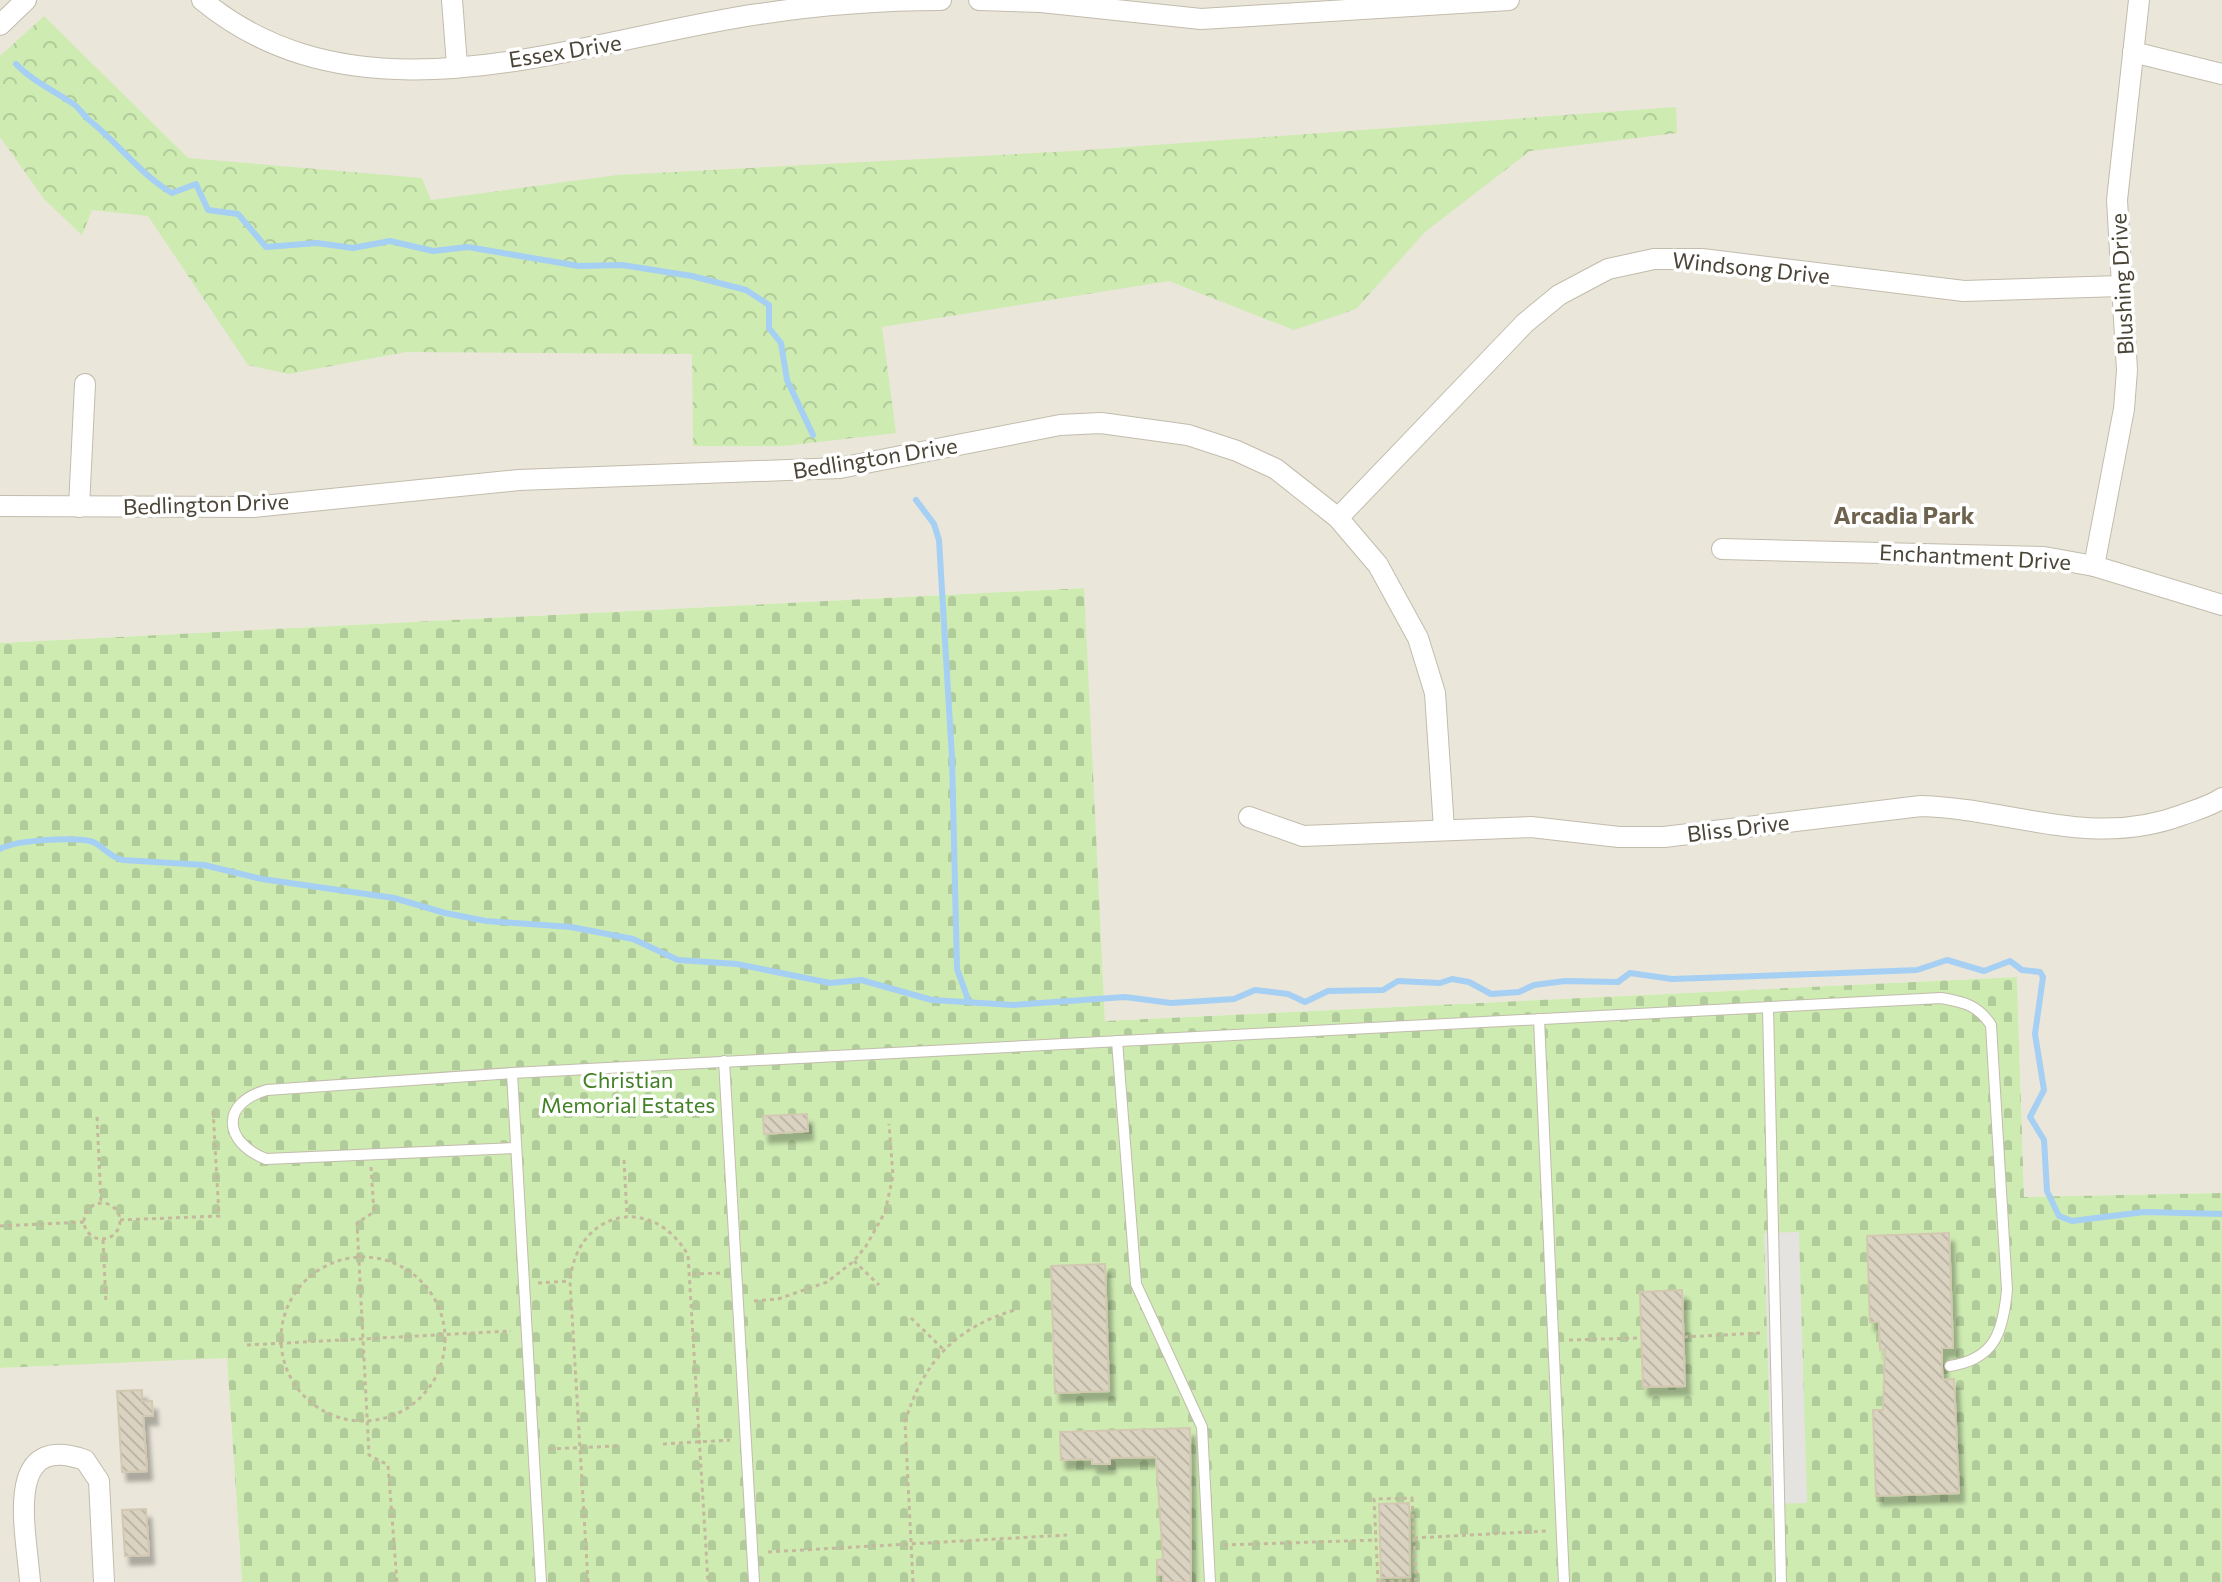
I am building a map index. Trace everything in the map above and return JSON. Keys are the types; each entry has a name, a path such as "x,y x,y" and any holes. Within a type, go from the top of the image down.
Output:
{"street":[{"path":"0,25 26,0"},
{"name":"Essex Drive","path":"202,0 224,18 270,44 324,62 406,70 578,52 758,14 838,5 941,0"},
{"path":"452,0 457,65"},
{"path":"979,0 1054,3 1201,19 1243,9 1509,0"},
{"name":"Blushing Drive","path":"2094,566 2124,409 2127,370 2117,200 2139,0"},
{"path":"2133,52 2222,74"},
{"name":"Windsong Drive","path":"1338,518 1525,323 1559,295 1608,269 1654,259 1702,259 1964,291 2121,286"},
{"path":"79,507 85,384"},
{"name":"Bedlington Drive","path":"0,506 253,507 519,480 840,468 1060,425 1101,423 1188,435 1237,451 1276,469 1338,518 1378,565 1418,638 1435,693 1444,829"},
{"name":"Enchantment Drive","path":"1722,549 1980,553 2094,566 2222,605"},
{"name":"Bliss Drive","path":"1249,817 1303,836 1531,827 1619,837 1664,837 1921,806 1963,807 2070,828 2108,832 2155,825 2221,802"},
{"path":"30,1582 24,1490 27,1473 45,1456 59,1454 85,1460 99,1481 104,1582"}],"lane":[{"path":"516,1148 266,1159 239,1145 233,1134 235,1110 243,1100 267,1090 512,1073 1941,998 1969,1003 1983,1012 1991,1025 2005,1310 1993,1344 1983,1355 1975,1361 1950,1366"},
{"path":"1768,1007 1781,1582"},
{"path":"1539,1019 1564,1582"},
{"path":"1117,1041 1136,1284 1202,1427 1210,1582"},
{"path":"724,1061 754,1582"},
{"path":"512,1073 541,1582"}],"path":[{"path":"120,1220 219,1216 213,1110"},
{"path":"97,1117 101,1203"},
{"path":"738,1302 778,1299 807,1291 827,1282 854,1261 887,1203 886,1195 893,1176 889,1124"},
{"path":"370,1155 374,1212 357,1223 369,1455 388,1465 397,1582"},
{"path":"624,1160 627,1216"},
{"path":"101,1203 116,1209 120,1220 118,1231 103,1240 91,1236 84,1222 89,1208 101,1203"},
{"path":"588,1582 570,1281 572,1262 579,1245 592,1230 608,1221 627,1216 646,1218 671,1232 688,1255 692,1274 708,1582"},
{"path":"0,1226 84,1222"},
{"path":"103,1240 106,1303"},
{"path":"359,1257 390,1261 415,1275 433,1296 444,1322 444,1335 445,1350 437,1377 420,1399 398,1414 368,1421 346,1420 321,1411 300,1394 286,1371 280,1343 282,1319 293,1295 311,1275 335,1261 359,1257"},
{"path":"854,1261 879,1285"},
{"path":"692,1274 736,1272"},
{"path":"524,1284 570,1281"},
{"path":"913,1582 905,1422 924,1377 943,1349 974,1324 1018,1309"},
{"path":"911,1318 943,1349"},
{"path":"247,1345 527,1330"},
{"path":"1684,1337 1776,1332"},
{"path":"1553,1341 1641,1338"},
{"path":"663,1444 746,1438"},
{"path":"533,1450 617,1446"},
{"path":"1412,1498 1414,1538 1416,1580 1378,1582 1374,1499 1412,1498"},
{"path":"1414,1538 1561,1530"},
{"path":"752,1553 1067,1535"},
{"path":"1208,1545 1376,1540"}],"shaded area":[{"name":"Arcadia Park","path":"0,0 2222,0 2222,1193 2024,1197 2017,977 1105,1021 1083,588 0,643"},
{"path":"1799,1232 1807,1503 1772,1504 1764,1233"},
{"path":"227,1357 242,1582 0,1582 0,1368"}],"green space":[{"path":"44,16 188,158 422,178 431,200 617,175 1073,151 1676,107 1677,133 1530,151 1425,232 1356,309 1294,330 1169,281 882,327 896,433 783,446 693,446 692,354 406,352 288,374 248,365 148,216 92,210 82,235 44,199 0,137 0,56"},
{"name":"Christian Memorial Estates","path":"1084,588 1105,1021 2017,977 2024,1197 2222,1193 2222,1582 242,1582 227,1358 0,1368 0,643"}],"building":[{"path":"807,1114 808,1131 764,1134 763,1116"},
{"path":"1949,1233 1953,1348 1942,1348 1942,1367 1943,1380 1954,1379 1959,1493 1876,1496 1873,1410 1883,1410 1885,1349 1880,1350 1879,1322 1870,1322 1867,1236"},
{"path":"1105,1264 1109,1391 1055,1393 1051,1266"},
{"path":"1682,1290 1685,1386 1643,1387 1640,1292"},
{"path":"142,1390 142,1401 152,1401 153,1416 143,1416 147,1471 122,1472 117,1391"},
{"path":"1190,1428 1191,1582 1163,1582 1163,1575 1157,1575 1157,1560 1163,1559 1156,1457 1110,1458 1110,1464 1092,1464 1092,1459 1061,1460 1060,1432"},
{"path":"1409,1503 1410,1577 1381,1578 1379,1504"},
{"path":"146,1509 149,1555 125,1556 122,1510"}],"waterway":[{"path":"16,64 74,105 160,185 172,193 196,184 208,210 238,214 266,247 317,243 353,248 390,241 433,251 468,247 579,266 622,265 692,276 746,290 769,305 769,328 781,343 787,380 813,435"},
{"path":"916,500 934,524 939,540 952,758 957,969 969,1002"},
{"path":"0,849 44,840 90,841 123,860 204,865 262,879 394,898 486,921 571,927 633,939 678,960 737,964 830,983 861,980 932,1000 1013,1005 1125,997 1171,1003 1234,999 1255,990 1288,994 1305,1002 1328,991 1383,990 1398,981 1440,983 1452,979 1469,982 1491,994 1519,992 1534,985 1565,981 1618,982 1630,973 1672,979 1917,970 1947,960 1984,971 2010,961 2022,970 2040,972 2043,977 2035,1034 2044,1090 2030,1117 2044,1140 2047,1191 2059,1216 2072,1221 2144,1212 2222,1214"}],"district":[{"name":"Arcadia Park","path":"1904,516"}]}
